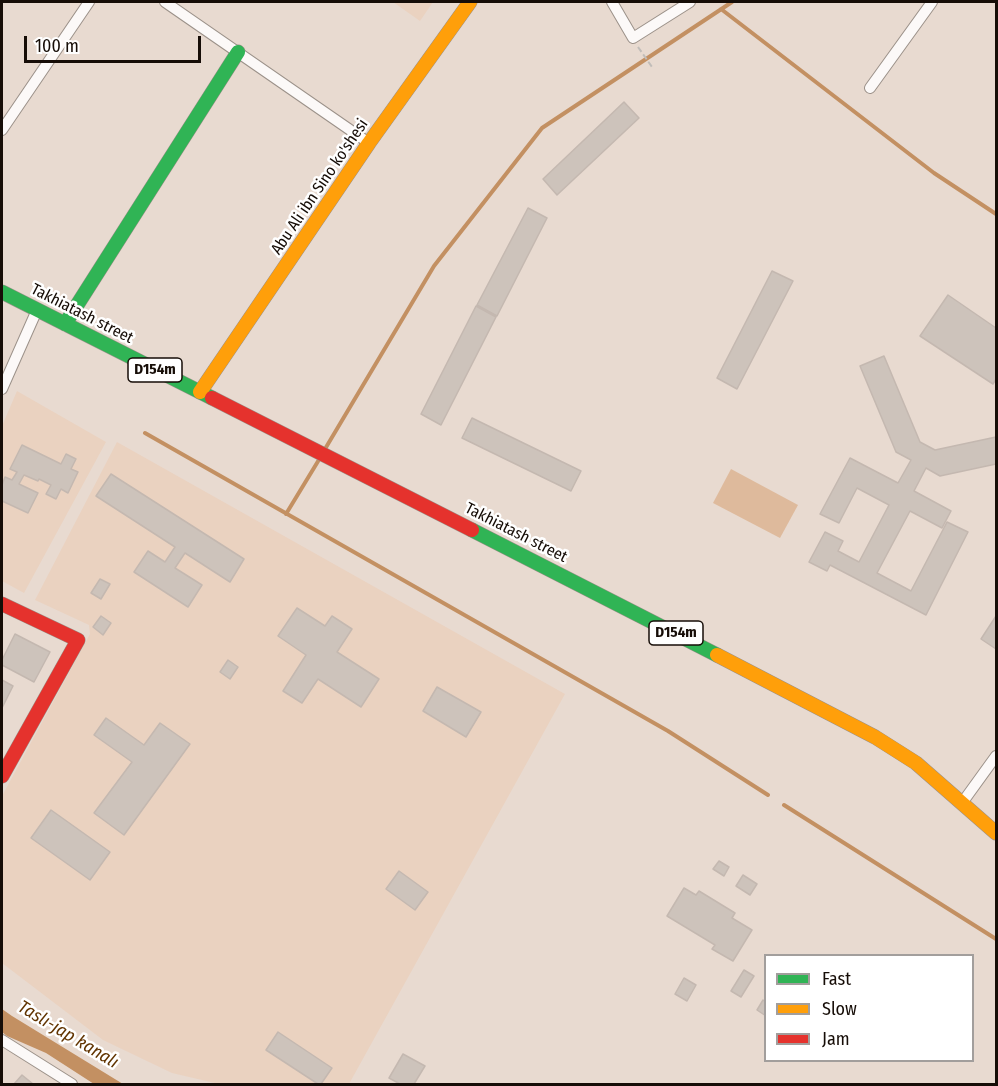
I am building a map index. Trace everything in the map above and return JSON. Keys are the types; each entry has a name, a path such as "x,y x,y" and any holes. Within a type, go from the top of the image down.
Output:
{"main road":[{"name":"Abu Ali ibn Sino ko'shesi","path":"200,393 369,143 470,2"},
{"path":"65,324 238,52"},
{"name":"Takhiatash street","path":"2,292 580,584 875,737 916,763 996,833"},
{"path":"2,604 78,640 2,776"}],"street":[{"path":"2,130 88,2"},
{"path":"165,2 369,143"},
{"path":"612,2 633,38 690,2"},
{"path":"870,88 932,2"},
{"path":"2,389 37,310"},
{"path":"963,803 996,756"},
{"path":"2,1040 70,1084"}],"path":[{"path":"638,46 652,67"}],"shaded area":[{"path":"393,2 433,2 420,21"},
{"path":"17,391 106,442 24,593 2,581 2,426"},
{"path":"117,442 565,694 349,1084 219,1084 172,1073 103,1040 2,963 2,796 90,634 89,625 35,600"},
{"path":"731,469 798,505 780,538 713,503"},
{"path":"2,1009 123,1084 94,1084 46,1053 7,1036 2,1032"}],"building":[{"path":"624,102 639,118 557,195 543,179"},
{"path":"528,208 547,218 497,316 477,305"},
{"path":"772,271 793,281 737,389 717,378"},
{"path":"948,295 996,328 996,379 993,384 920,336"},
{"path":"476,306 496,317 441,425 421,414"},
{"path":"884,356 920,442 935,450 996,437 996,464 940,476 926,468 914,491 951,511 942,528 910,511 877,573 911,591 947,522 968,532 926,615 830,565 827,571 809,562 825,532 843,541 838,551 859,562 889,505 857,488 839,523 820,514 850,458 898,483 911,460 896,452 860,366"},
{"path":"472,418 581,471 571,491 462,438"},
{"path":"22,445 61,464 66,454 76,459 71,469 78,472 68,493 61,489 56,499 46,494 51,485 24,475 19,484 38,493 28,513 2,501 2,485 5,477 12,480 17,472 10,469"},
{"path":"111,474 244,559 230,582 185,553 175,568 202,585 188,607 134,572 148,551 165,562 175,547 96,496"},
{"path":"100,579 110,584 101,599 91,593"},
{"path":"297,608 325,626 332,616 352,629 337,652 379,679 361,707 318,679 302,703 283,691 306,655 278,636"},
{"path":"101,616 111,623 103,635 93,627"},
{"path":"996,616 996,649 981,639"},
{"path":"15,634 50,652 34,682 2,665 2,660"},
{"path":"228,660 238,667 230,679 220,672"},
{"path":"2,680 13,686 2,708"},
{"path":"437,687 481,712 466,737 423,711"},
{"path":"106,718 144,745 160,723 190,744 124,835 94,813 132,762 94,735"},
{"path":"51,810 110,852 90,880 31,838"},
{"path":"719,861 729,867 724,876 713,869"},
{"path":"399,871 428,892 415,910 386,889"},
{"path":"743,875 757,884 750,895 736,886"},
{"path":"684,888 696,895 699,891 735,913 732,918 752,930 733,961 712,949 715,945 667,916"},
{"path":"744,970 754,976 741,997 731,991"},
{"path":"684,978 696,985 687,1001 675,994"},
{"path":"763,1000 764,1001 764,1015 757,1010"},
{"path":"278,1032 332,1068 321,1084 266,1050"},
{"path":"403,1054 425,1066 414,1084 400,1084 389,1078"},
{"path":"22,1075 33,1084 14,1084"}],"waterway":[{"path":"325,449 434,266 542,128 732,2"},
{"path":"721,9 934,173 996,214"},
{"path":"145,433 668,731 768,795"},
{"path":"286,514 320,458"},
{"path":"784,805 996,939"}],"traffic: fast":[{"path":"65,324 238,52"},
{"path":"2,292 212,398"},
{"path":"472,530 717,655"}],"traffic: slow":[{"path":"200,392 369,143 470,2"},
{"path":"717,655 875,737 916,763 996,833"}],"traffic: jam":[{"path":"212,398 472,530"},
{"path":"2,604 78,640 2,776"}],"water label":[{"name":"Taslı-jap kanalı","path":"68,1035"}]}
